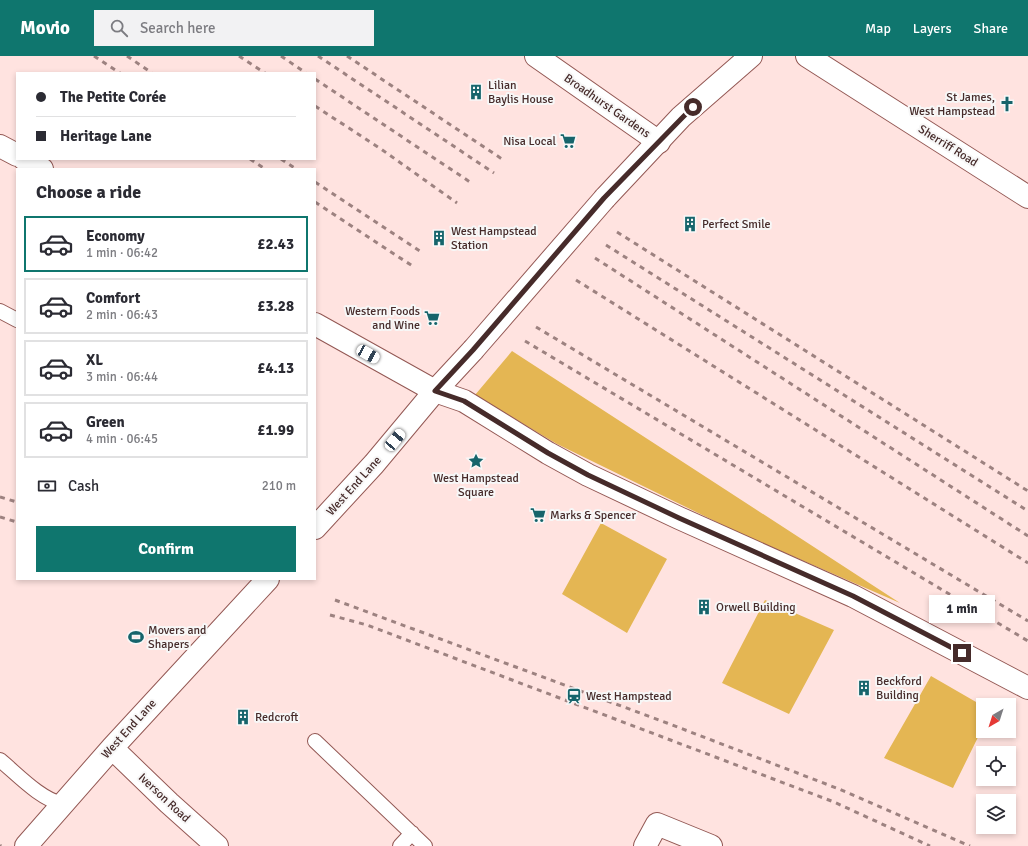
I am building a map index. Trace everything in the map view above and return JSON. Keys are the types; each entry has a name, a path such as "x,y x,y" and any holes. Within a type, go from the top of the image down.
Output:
{"street":[{"name":"Broadhurst Gardens","path":"536,56 659,142"},
{"name":"West End Lane","path":"316,527 374,464 435,391 473,350 604,198 682,118 751,56"},
{"name":"Sherriff Road","path":"808,56 1028,197"},
{"path":"0,146 16,154"},
{"path":"26,160 40,168"},
{"path":"316,325 435,391 464,401 548,453 588,475 679,518 853,596 1028,688"},
{"name":"West End Lane","path":"31,841 112,748 267,580"},
{"name":"Iverson Road","path":"112,748 169,803 217,846"},
{"path":"645,846 657,824 711,846"}],"lane":[{"path":"0,311 16,319"},
{"path":"315,741 425,846"},
{"path":"0,760 38,792 50,800 63,804"},
{"path":"400,846 412,833"}],"shaded area":[{"path":"512,351 900,603 735,531 557,444 475,395"},
{"path":"601,523 667,559 627,633 562,594"},
{"path":"765,600 834,630 789,714 722,683"},
{"path":"931,676 976,702 976,738 978,738 953,788 884,758"}],"railway":[{"path":"94,56 118,72"},
{"path":"127,56 151,72"},
{"path":"239,56 263,72"},
{"path":"281,56 305,72"},
{"path":"318,56 494,173"},
{"path":"347,56 502,159"},
{"path":"316,80 470,182"},
{"path":"316,107 381,149 457,203"},
{"path":"252,160 264,168"},
{"path":"282,160 294,168"},
{"path":"316,183 423,253"},
{"path":"316,203 414,267"},
{"path":"617,232 1028,491"},
{"path":"606,245 1028,511"},
{"path":"595,258 1028,536"},
{"path":"576,280 1028,563"},
{"path":"536,327 1028,621"},
{"path":"525,341 1028,641"},
{"path":"0,497 16,502"},
{"path":"0,517 16,522"},
{"path":"335,600 667,723 839,789 970,846"},
{"path":"330,615 367,625 834,802 930,846"}],"place":[{"name":"Lilian Baylis House","path":"476,92"},
{"name":"St James, West Hampstead","path":"1007,104"},
{"name":"Nisa Local","path":"568,141"},
{"name":"Perfect Smile","path":"690,224"},
{"name":"West Hampstead Station","path":"439,238"},
{"name":"Western Foods and Wine","path":"432,318"},
{"name":"West Hampstead Square","path":"476,461"},
{"name":"Marks & Spencer","path":"538,515"},
{"name":"Orwell Building","path":"704,607"},
{"name":"Movers and Shapers","path":"136,637"},
{"name":"Beckford Building","path":"864,688"},
{"name":"West Hampstead","path":"574,696"},
{"name":"Redcroft","path":"243,717"}],"route":[{"path":"693,107 604,198 473,350 435,391 464,401 548,453 588,475 679,518 853,596 962,653"}]}
